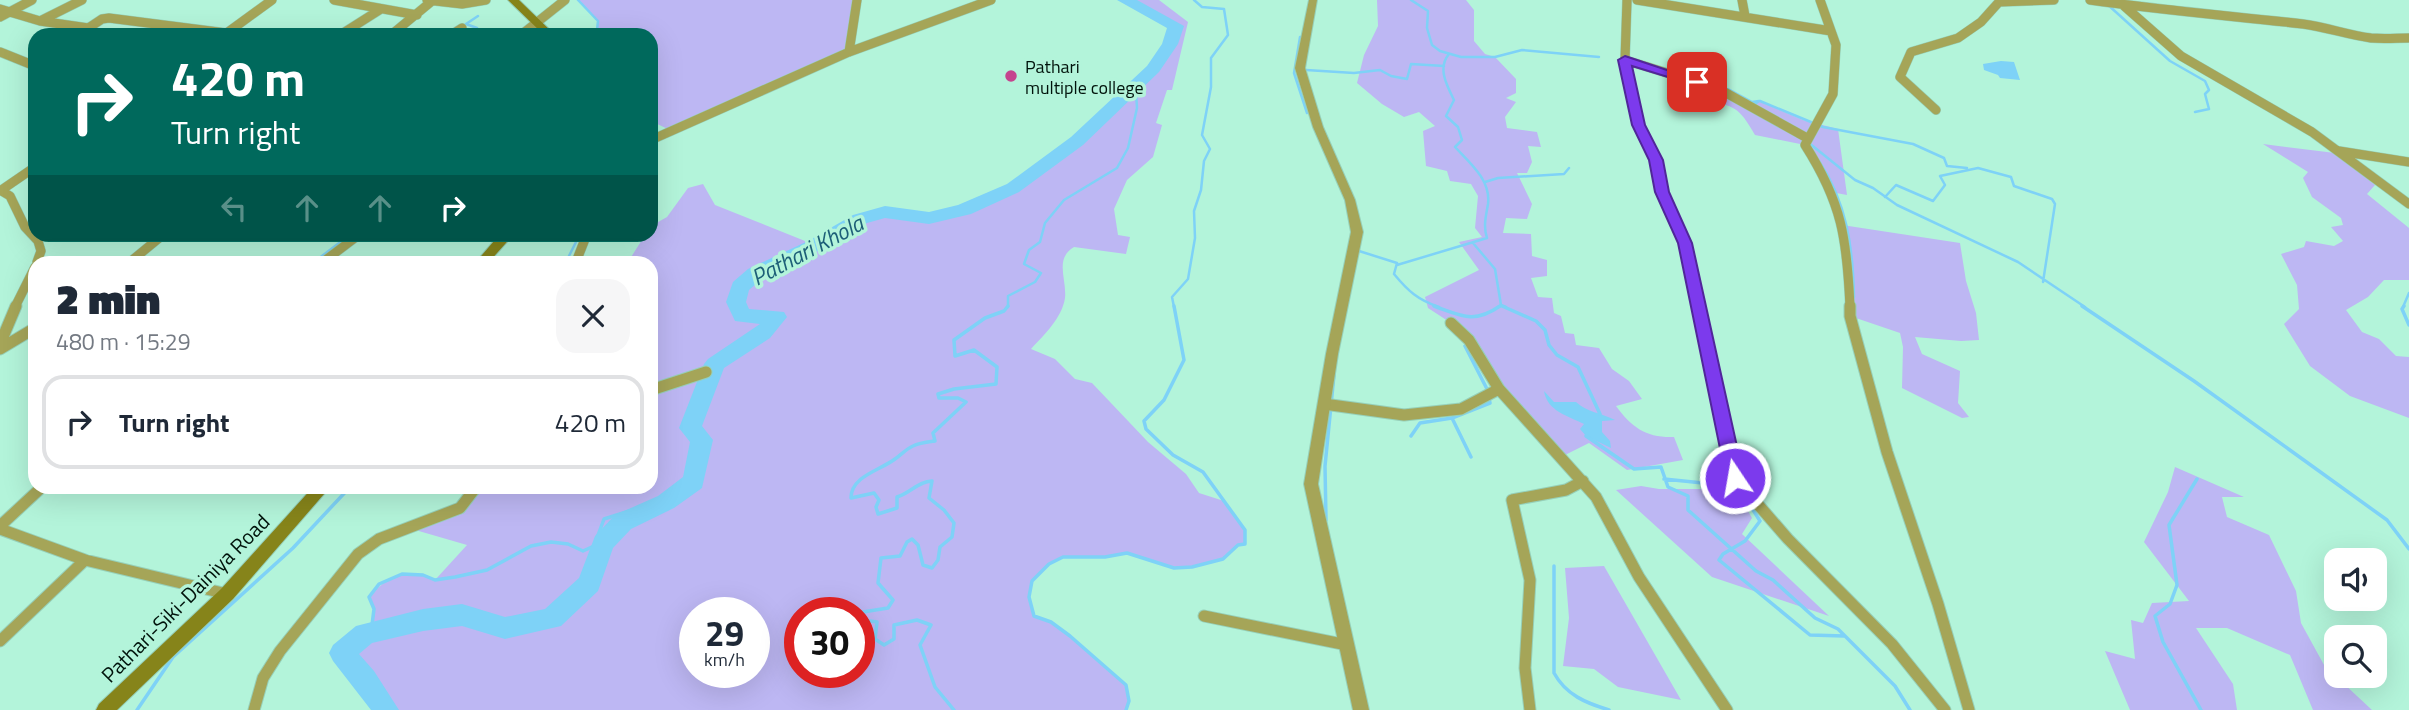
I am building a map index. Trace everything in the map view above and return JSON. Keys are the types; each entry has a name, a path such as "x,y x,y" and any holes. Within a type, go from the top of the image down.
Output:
{"main road":[{"path":"513,0 544,28"},
{"path":"488,256 501,242"},
{"name":"Pathari-Siki-Dainiya Road","path":"105,710 227,594 317,494"}],"street":[{"path":"0,17 32,0"},
{"path":"40,21 82,0"},
{"path":"233,28 272,0"},
{"path":"334,0 417,15"},
{"path":"427,0 461,4 486,0"},
{"path":"528,28 565,0"},
{"path":"849,52 857,0"},
{"path":"658,137 849,52 991,0"},
{"path":"1313,0 1300,68 1318,127 1350,200 1357,232 1311,484 1361,710"},
{"path":"1627,0 1625,60 1639,125 1656,160 1662,192 1685,243 1735,478 1788,539 1892,644 1945,710"},
{"path":"1637,0 1831,31"},
{"path":"1742,0 1745,16"},
{"path":"1820,0 1836,45 1833,94 1805,145 1826,178 1841,220 1847,258 1850,316 1887,452 1938,604 1969,710"},
{"path":"1936,110 1900,76 1904,60 1909,53 1954,41 1981,23 1999,2 2054,0"},
{"path":"2090,0 2216,14 2246,20 2288,22 2372,37 2409,38"},
{"path":"400,28 432,1"},
{"path":"2117,3 2181,56 2312,132 2409,204"},
{"path":"0,9 40,21 88,28 109,18 182,28"},
{"path":"351,28 381,9"},
{"path":"0,52 28,61"},
{"path":"1625,60 1719,89 1807,138"},
{"path":"2338,150 2409,162"},
{"path":"28,172 0,190 10,196 28,230"},
{"path":"137,256 154,242"},
{"path":"331,256 349,242"},
{"path":"0,346 12,316 28,289"},
{"path":"1451,323 1469,340 1499,389 1596,497 1639,577 1727,710"},
{"path":"0,346 28,332"},
{"path":"658,388 706,372"},
{"path":"1324,404 1404,415 1461,409 1499,389"},
{"path":"1530,710 1526,638 1531,589 1513,500 1566,490 1583,481"},
{"path":"34,494 1,525 85,560 227,594"},
{"path":"254,710 263,678 280,651 358,554 379,539 460,508 471,494"},
{"path":"0,641 85,560"},
{"path":"1204,616 1347,645"}],"shaded area":[{"path":"578,0 857,0 849,52 672,131 658,124 658,28 597,28 598,21"},
{"path":"1125,0 1159,0 1188,22 1172,90 1167,90 1156,123 1162,125 1153,157 1127,180 1114,209 1118,235 1130,237 1126,254 1074,247 1068,252 1063,263 1063,305 1052,326 1031,349 1055,359 1075,379 1092,383 1148,442 1186,474 1199,493 1224,501 1245,530 1245,544 1238,545 1223,559 1192,567 1174,568 1127,553 1105,557 1063,557 1049,564 1032,581 1029,597 1034,616 1051,622 1070,636 1126,685 1129,701 1126,710 386,710 365,679 342,653 371,632 374,609 369,597 383,584 399,576 417,575 435,580 467,545 405,527 447,513 469,494 658,494 658,256 632,256 641,242 658,242 658,222 667,217 688,188 703,184 715,205 815,245 856,221 874,214 895,212 918,217 942,216 985,201 1030,177 1089,128 1155,64 1167,48 1176,26"},
{"path":"1377,0 1466,0 1474,10 1474,41 1485,54 1495,57 1516,79 1516,93 1506,98 1516,102 1505,117 1507,128 1537,132 1541,147 1528,146 1532,162 1527,173 1517,173 1532,204 1527,219 1506,218 1503,233 1531,234 1532,256 1547,260 1547,276 1531,278 1538,297 1552,298 1554,313 1561,316 1565,333 1574,334 1576,345 1599,348 1612,369 1629,381 1642,399 1616,406 1622,414 1641,430 1656,436 1674,437 1683,460 1627,470 1589,443 1561,457 1451,323 1428,308 1425,297 1479,270 1459,242 1482,237 1475,228 1478,196 1471,184 1450,181 1447,171 1426,166 1423,131 1435,126 1419,112 1404,117 1382,104 1357,83 1364,55 1378,26"},
{"path":"1697,82 1752,105 1759,101 1803,120 1838,129 1847,195 1831,192 1805,145 1755,135 1735,109 1704,100"},
{"path":"2263,144 2335,153 2375,185 2367,194 2409,228 2409,280 2384,280 2368,297 2346,310 2362,332 2379,339 2396,356 2409,357 2409,418 2350,396 2310,366 2284,324 2299,309 2297,285 2281,254 2304,247 2306,241 2334,246 2343,241 2331,227 2343,225 2341,218 2312,197 2303,178 2308,172"},
{"path":"1842,225 1960,243 1966,281 1976,313 1979,340 1915,337 1922,354 1960,371 1958,403 1969,417 1962,418 1902,388 1903,347 1900,333 1850,316"},
{"path":"2175,467 2244,497 2222,497 2227,517 2269,535 2296,591 2301,623 2324,665 2324,688 2348,688 2372,710 2313,710 2290,655 2227,628 2196,628 2233,684 2237,710 2130,710 2105,651 2135,659 2131,620 2143,623 2152,603 2189,601 2144,542 2168,492"},
{"path":"1641,486 1659,489 1735,489 1752,518 1742,534 1829,616 1712,577 1616,490"},
{"path":"1604,566 1681,700 1618,687 1594,669 1563,666 1569,618 1565,568"}],"water":[{"path":"2014,62 2020,80 2000,78 1984,70 1983,64"},
{"path":"1544,391 1554,402 1576,402 1615,420 1602,421 1602,432 1610,441 1611,448 1586,436 1580,429 1584,424 1554,408"}],"waterway":[{"path":"578,0 598,21 597,28"},
{"name":"Pathari Khola","path":"386,710 365,679 342,653 365,634 423,620 462,615 505,628 552,618 589,584 603,543 623,522 666,502 694,482 702,440 690,428 715,364 763,333 777,317 742,316 736,302 740,287 755,274 815,245 860,219 885,212 929,218 964,210 1013,188 1077,141 1153,69 1170,44 1176,26 1125,0"},
{"path":"1174,307 1172,297 1188,279 1195,238 1194,211 1201,190 1204,161 1210,149 1202,135 1211,87 1211,58 1228,35 1224,9 1202,7 1194,0"},
{"path":"1411,0 1428,11 1427,28 1432,45 1440,51 1461,57 1495,57 1522,50 1599,57"},
{"path":"2107,4 2170,61 2205,81 2209,90 2205,94 2209,109 2195,112"},
{"path":"477,28 466,24 478,16"},
{"path":"1300,37 1294,73 1307,113"},
{"path":"1444,66 1449,54"},
{"path":"1306,70 1354,73 1380,70 1391,76 1407,79 1411,64 1444,66"},
{"path":"1397,265 1487,238 1486,187 1478,172 1455,147 1462,140 1458,127 1446,116 1454,100 1446,83 1444,66"},
{"path":"1008,306 1008,296 1035,282 1041,273 1024,264 1029,250 1040,242 1045,223 1064,200 1117,168 1128,148 1137,108 1136,92 1129,89"},
{"path":"1728,89 1752,102 1759,101 1751,107"},
{"path":"1760,101 1823,127 1913,144 1944,158 1947,166 1967,168"},
{"path":"1809,143 1855,180 1885,197"},
{"path":"1819,161 1836,193 1847,226 1854,297"},
{"path":"1485,182 1498,178 1564,174 1569,168"},
{"path":"1885,197 1896,185 1933,201 1945,185 1940,176 1978,168 2011,177 2014,186 2052,199 2055,204 2043,279"},
{"path":"1885,197 1897,205 2018,262 2043,279"},
{"path":"322,256 340,242"},
{"path":"569,256 576,242"},
{"path":"1473,243 1495,269 1501,305"},
{"path":"1356,254 1359,251 1397,263 1394,274 1404,285 1419,298 1439,307"},
{"path":"2043,279 2085,307"},
{"path":"2403,307 2409,293"},
{"path":"1501,305 1506,307"},
{"path":"954,710 935,687 920,645 931,625 917,620 894,625 894,639 884,645 875,639 877,622 863,620 863,612 888,608 893,600 878,583 881,558 900,556 907,542 912,539 918,545 923,565 932,568 938,560 940,547 952,537 954,523 944,510 929,498 932,481 897,497 897,508 878,514 876,507 879,500 874,493 851,498 852,490 861,479 910,447 935,441 933,433 966,402 958,398 939,398 938,394 954,389 996,384 997,367 974,350 955,356 954,340 1008,306"},
{"path":"1126,710 1129,701 1126,685 1070,636 1051,622 1034,616 1029,597 1032,581 1049,564 1063,557 1105,557 1127,553 1174,568 1192,567 1223,559 1238,545 1245,544 1245,530 1203,472 1173,455 1146,429 1144,421 1164,400 1184,360 1174,306"},
{"path":"1434,306 1475,317 1500,306"},
{"path":"1502,306 1536,321 1545,330 1549,345 1557,355 1578,367 1600,414"},
{"path":"2082,306 2194,381 2387,520 2409,549"},
{"path":"2404,306 2402,309 2409,325"},
{"path":"1465,346 1488,391"},
{"path":"1326,520 1325,466 1334,375"},
{"path":"1452,418 1490,403 1489,398"},
{"path":"1411,436 1420,423 1452,418"},
{"path":"1452,418 1471,457"},
{"path":"1586,436 1634,469 1661,467 1665,479"},
{"path":"1665,479 1732,486 1750,505 1760,521 1745,541 1731,549"},
{"path":"1665,479 1668,487 1688,496 1688,510 1731,549"},
{"path":"2197,479 2169,525 2177,585 2170,604 2155,616 2163,642 2201,710"},
{"path":"137,710 173,657 293,548 344,494"},
{"path":"371,633 374,609 369,597 379,584 402,574 423,575 435,580 487,570 531,546 551,542 568,544 583,551 594,546 604,519 670,498"},
{"path":"1731,549 1756,571 1773,580 1815,618 1838,629 1895,686 1910,710"},
{"path":"1731,549 1719,560 1810,635 1844,636"},
{"path":"1554,566 1554,673 1564,687 1577,697 1609,710"}],"place":[{"name":"Pathari multiple college","path":"1011,76"}],"route":[{"path":"1697,82 1625,60 1639,125 1656,160 1662,192 1685,243 1697,310 1713,371 1735,478"}]}
